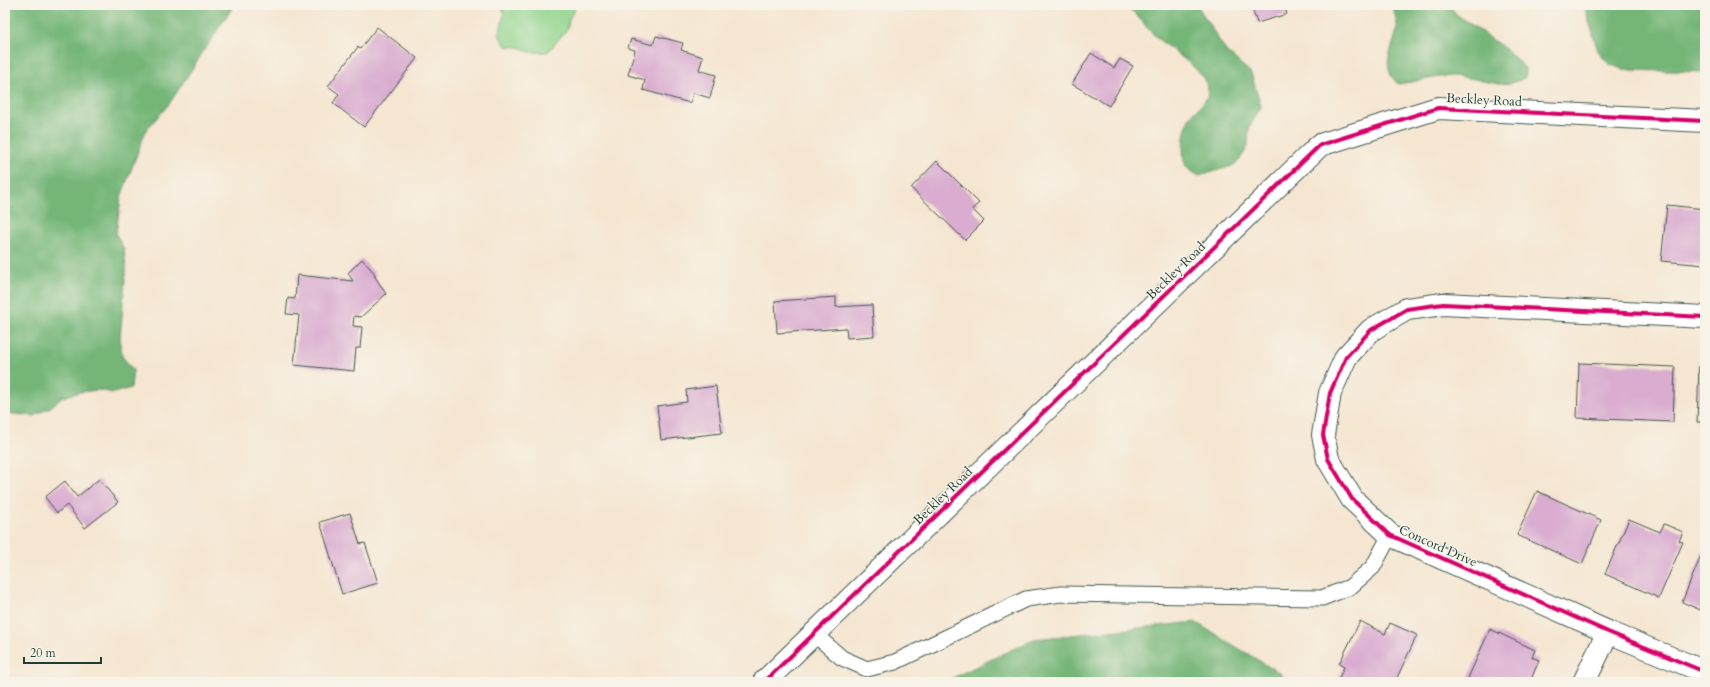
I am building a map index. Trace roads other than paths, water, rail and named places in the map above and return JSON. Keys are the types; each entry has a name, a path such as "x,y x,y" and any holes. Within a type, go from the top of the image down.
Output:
{"street":[{"name":"Beckley Road","path":"764,682 1320,146 1438,108 1705,122"},
{"name":"Concord Drive","path":"1705,317 1443,304 1407,309 1371,330 1346,357 1330,393 1323,436 1328,459 1352,499 1390,535 1608,632 1705,672"},
{"path":"1584,682 1608,632"}],"lane":[{"path":"814,634 842,658 867,669 895,662 1026,599 1061,594 1322,598 1350,587 1373,566 1390,535"}]}
